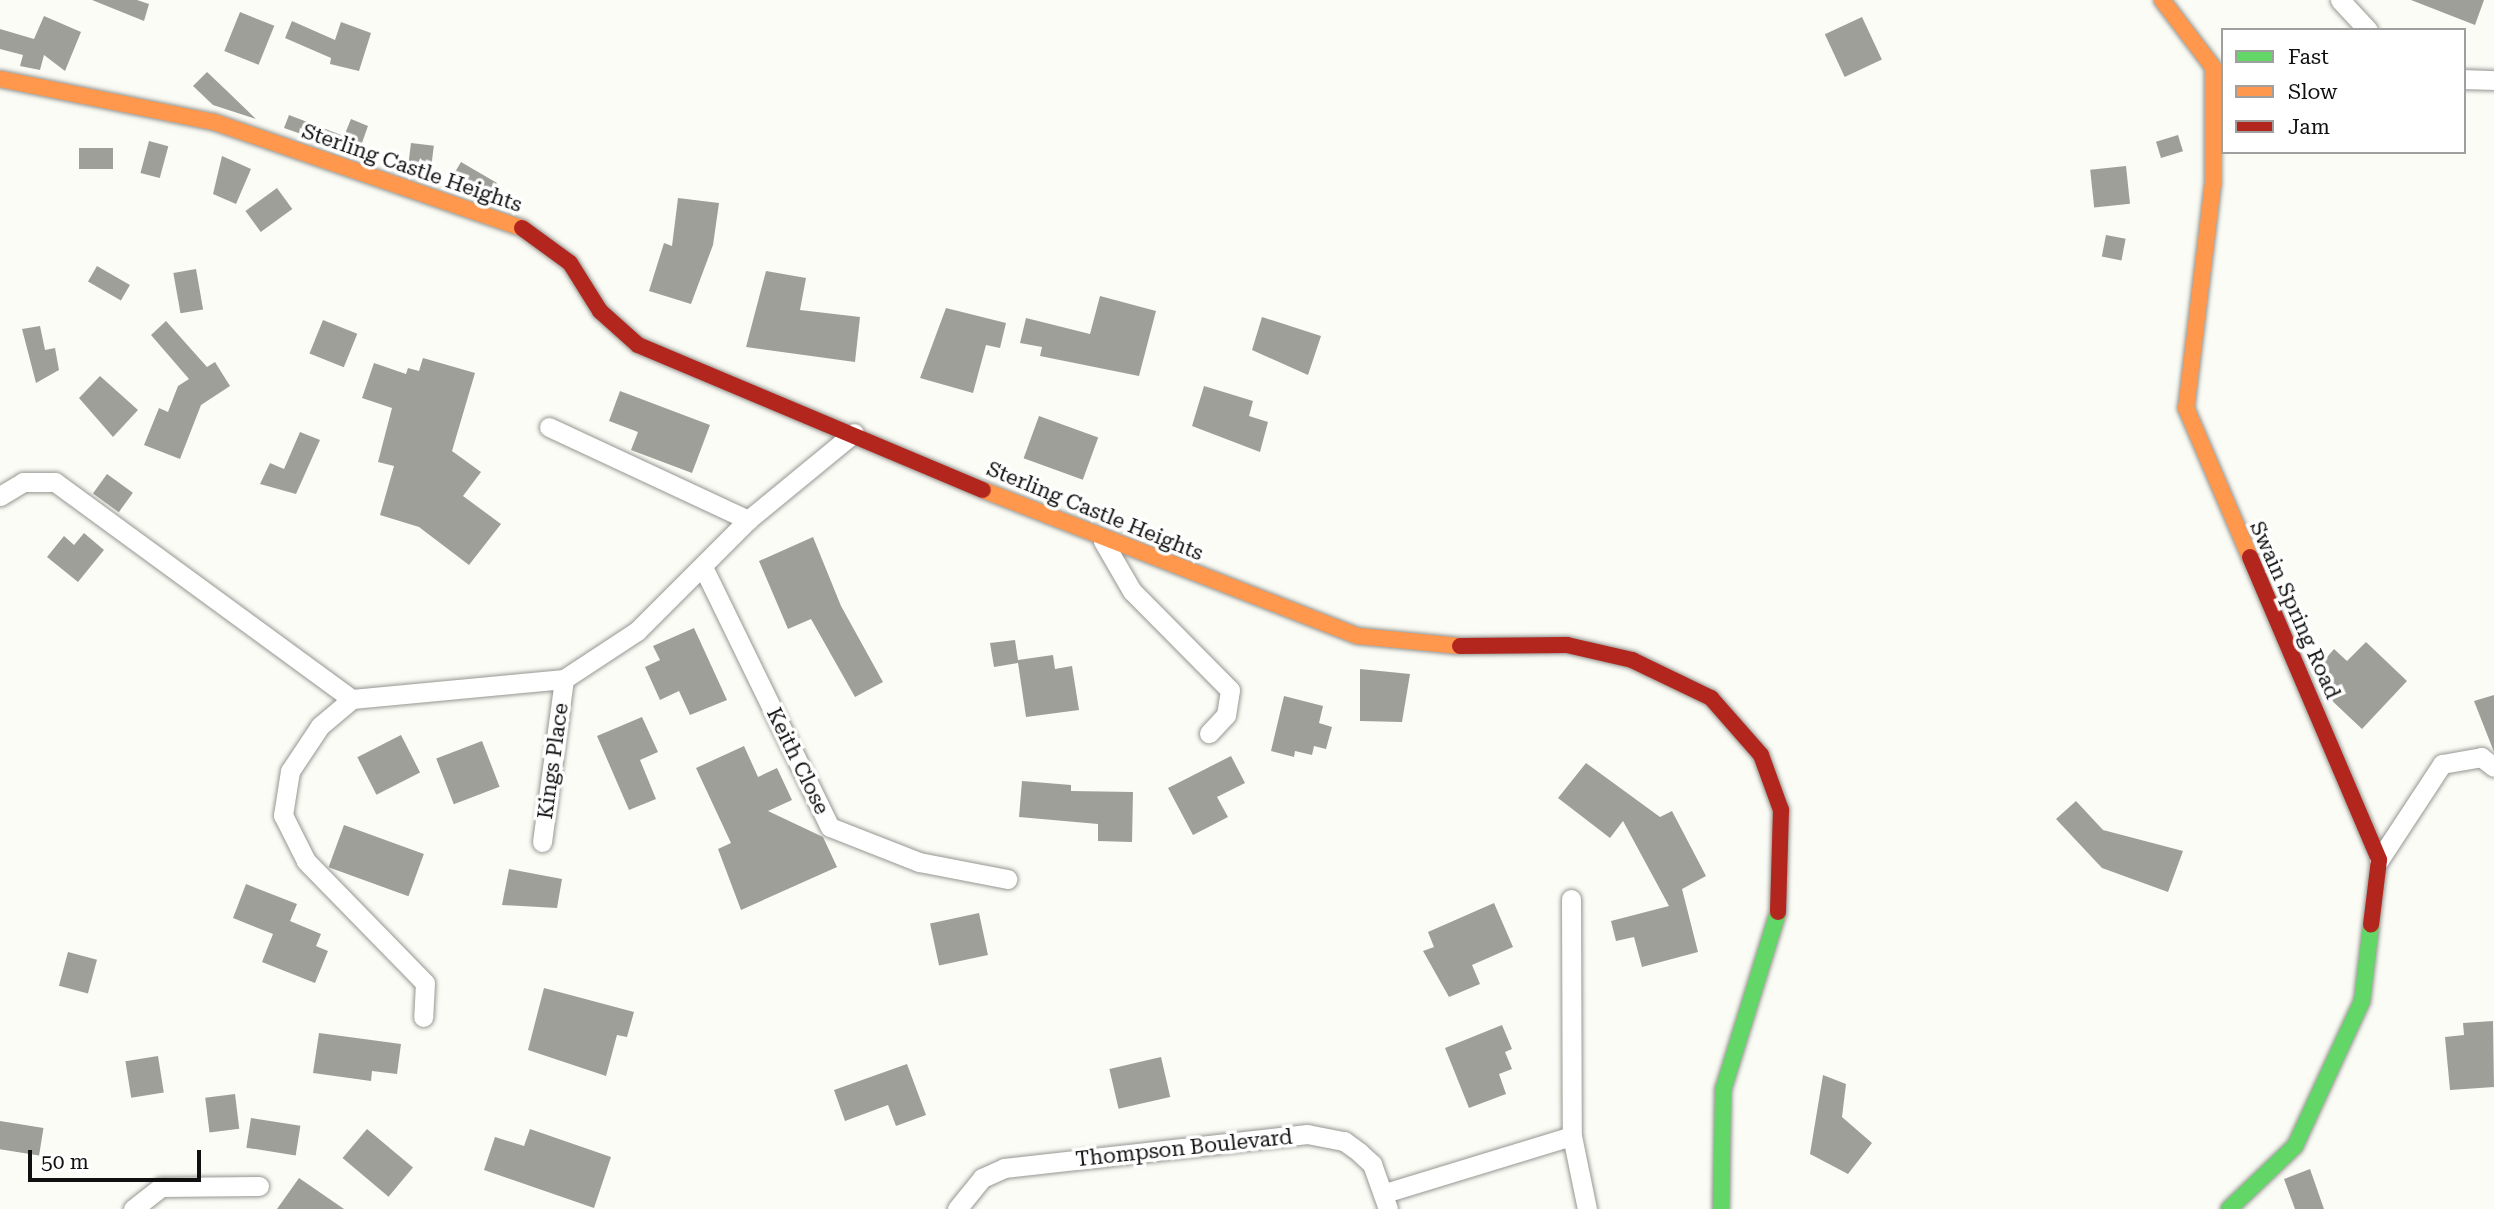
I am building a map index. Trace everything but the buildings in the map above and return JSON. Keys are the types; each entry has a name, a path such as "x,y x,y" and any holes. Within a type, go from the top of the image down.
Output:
{"street":[{"name":"Swain Spring Road","path":"2162,0 2213,67 2213,183 2186,408 2379,860 2362,1001 2295,1146 2229,1209"},
{"path":"2340,0 2366,28"},
{"name":"Sterling Castle Heights","path":"0,79 214,122 529,230 570,263 600,311 638,345 854,433 1103,541 1358,636 1484,648 1567,645 1632,660 1711,698 1761,755 1781,810 1782,900 1723,1090 1721,1209"},
{"path":"2466,79 2494,80"},
{"path":"549,427 748,520"},
{"path":"423,1017 425,984 306,862 284,815 290,771 320,726 352,699 564,679 637,631 748,520 854,433"},
{"path":"0,496 23,482 55,482 352,699"},
{"path":"1103,541 1132,591 1230,691 1226,715 1209,733"},
{"name":"Keith Close","path":"703,567 830,827 919,862 1007,879"},
{"name":"Kings Place","path":"542,842 564,679"},
{"path":"2379,860 2442,764 2481,757 2494,767"},
{"path":"1571,899 1572,1136 1587,1209"},
{"name":"Thompson Boulevard","path":"957,1209 982,1178 1004,1168 1307,1135 1344,1141 1359,1152 1386,1201"},
{"path":"1386,1201 1572,1136"},
{"path":"133,1209 161,1187 259,1186"}],"traffic: fast":[{"path":"1721,1209 1723,1090 1778,912"},
{"path":"2229,1209 2295,1146 2362,1001 2371,925"}],"traffic: slow":[{"path":"2162,0 2213,67 2213,183 2186,408 2250,557"},
{"path":"0,79 214,122 522,228"},
{"path":"983,490 1358,636 1460,646"}],"traffic: jam":[{"path":"522,228 570,263 600,311 638,345 983,490"},
{"path":"2250,557 2379,860 2371,925"},
{"path":"1460,646 1567,645 1632,660 1711,698 1761,755 1781,810 1778,912"}]}
